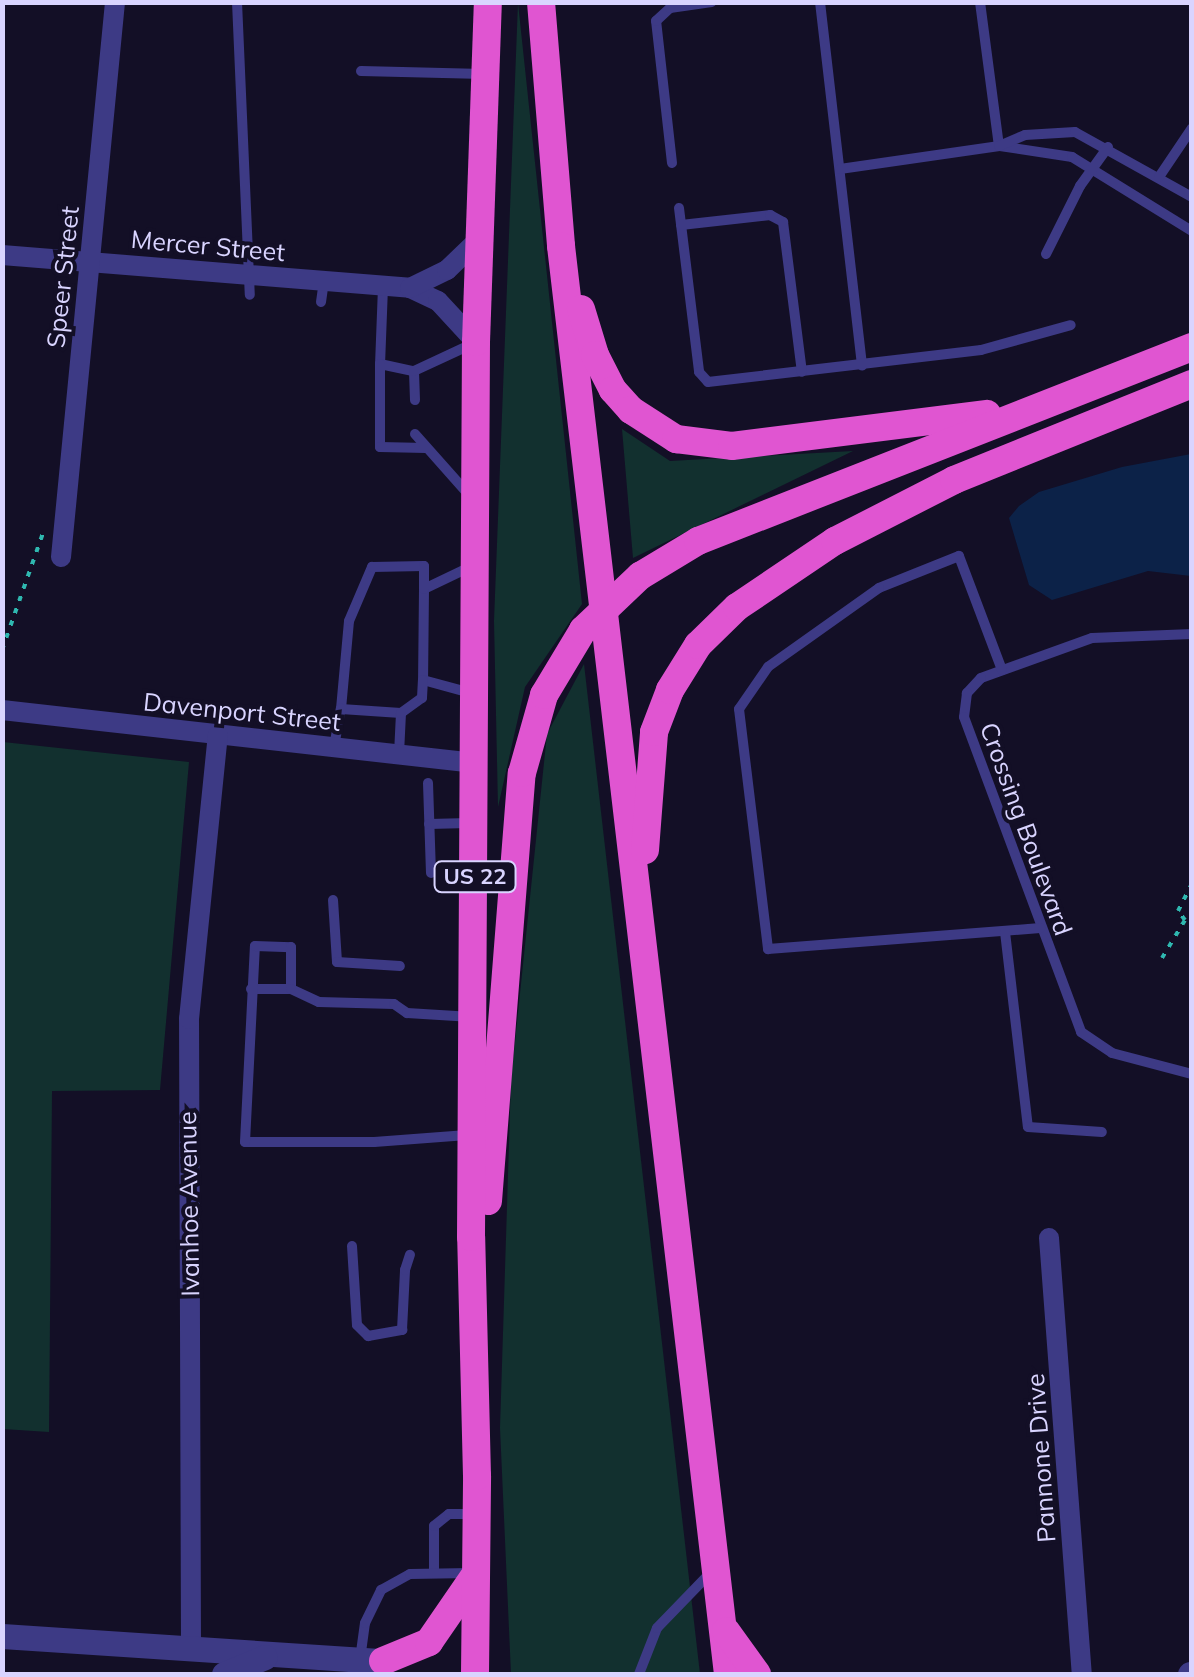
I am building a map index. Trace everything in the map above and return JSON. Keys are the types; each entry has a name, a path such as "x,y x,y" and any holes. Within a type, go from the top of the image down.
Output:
{"highway":[{"name":"US 22","path":"475,1674 472,1134 476,342 488,2"},
{"path":"541,2 562,246 728,1674"},
{"path":"562,246 595,355 613,390 631,410 676,439 732,446 1042,404"},
{"path":"476,1412 518,801 530,733 544,694 583,630 623,589 676,552 1192,346"},
{"path":"640,926 654,732 670,690 698,646 717,625 835,542 954,480 1192,384"},
{"path":"367,1665 429,1642 444,1627 476,1573"},
{"path":"722,1624 740,1657 757,1674"},
{"path":"367,1665 409,1674"}],"street":[{"name":"Speer Street","path":"60,557 115,2"},
{"path":"410,288 447,270 477,241"},
{"name":"Mercer Street","path":"2,255 322,291 410,288 438,302 476,342"},
{"name":"Davenport Street","path":"2,710 475,762"},
{"name":"Ivanhoe Avenue","path":"190,1674 189,1019 218,735"},
{"name":"Pannone Drive","path":"1050,1238 1082,1674"},
{"path":"2,1636 276,1652 367,1665"},
{"path":"224,1674 276,1652"}],"lane":[{"path":"238,2 248,285"},
{"path":"672,163 656,21 670,8 712,2"},
{"path":"820,2 862,366"},
{"path":"980,2 999,146"},
{"path":"361,71 484,74"},
{"path":"1159,177 1192,128"},
{"path":"999,146 1024,135 1075,132 1108,147 1192,198"},
{"path":"840,169 999,146 1054,151 1094,168 1192,231"},
{"path":"1046,254 1108,147"},
{"path":"679,208 699,372 705,380 715,383 980,350 1071,324"},
{"path":"681,226 770,214 783,222 802,372"},
{"path":"383,286 380,447 426,448"},
{"path":"380,364 414,371 476,342"},
{"path":"414,371 415,400"},
{"path":"415,434 476,503"},
{"path":"1002,670 959,556 879,588 768,667 739,709 768,949 1040,928"},
{"path":"424,589 476,565"},
{"path":"334,747 349,621 372,567 424,566 422,698 401,713 340,709"},
{"name":"Crossing Boulevard","path":"1192,634 1092,638 1002,670 972,686 964,717 1082,1032 1112,1053 1192,1074"},
{"path":"423,680 475,694"},
{"path":"399,754 401,713"},
{"path":"428,784 430,872"},
{"path":"429,824 475,823"},
{"path":"333,900 337,962 400,966"},
{"path":"1004,932 1013,974 1028,1126 1102,1132"},
{"path":"291,989 291,947 255,946 246,1142 374,1142 472,1134"},
{"path":"251,989 291,989 318,1002 394,1004 407,1013 473,1017"},
{"path":"352,1246 356,1326 368,1336 402,1330 404,1270 410,1255"},
{"path":"434,1572 434,1526 449,1514 476,1514"},
{"path":"639,1674 656,1628 715,1568"},
{"path":"367,1665 365,1623 381,1590 410,1574 476,1573"}],"path":[{"path":"2,650 45,528"},
{"path":"1162,958 1188,920 1178,910 1192,884"}],"green space":[{"path":"518,3 582,604 525,687 498,807 494,621"},
{"path":"622,429 670,461 853,451 633,558"},
{"path":"584,664 700,1674 511,1674 500,1428 511,1080 547,734"},
{"path":"3,742 189,762 160,1090 52,1091 49,1432 3,1429"}],"water":[{"path":"1191,454 1191,576 1148,571 1052,600 1029,585 1009,518 1019,506 1039,492 1122,467"}]}
